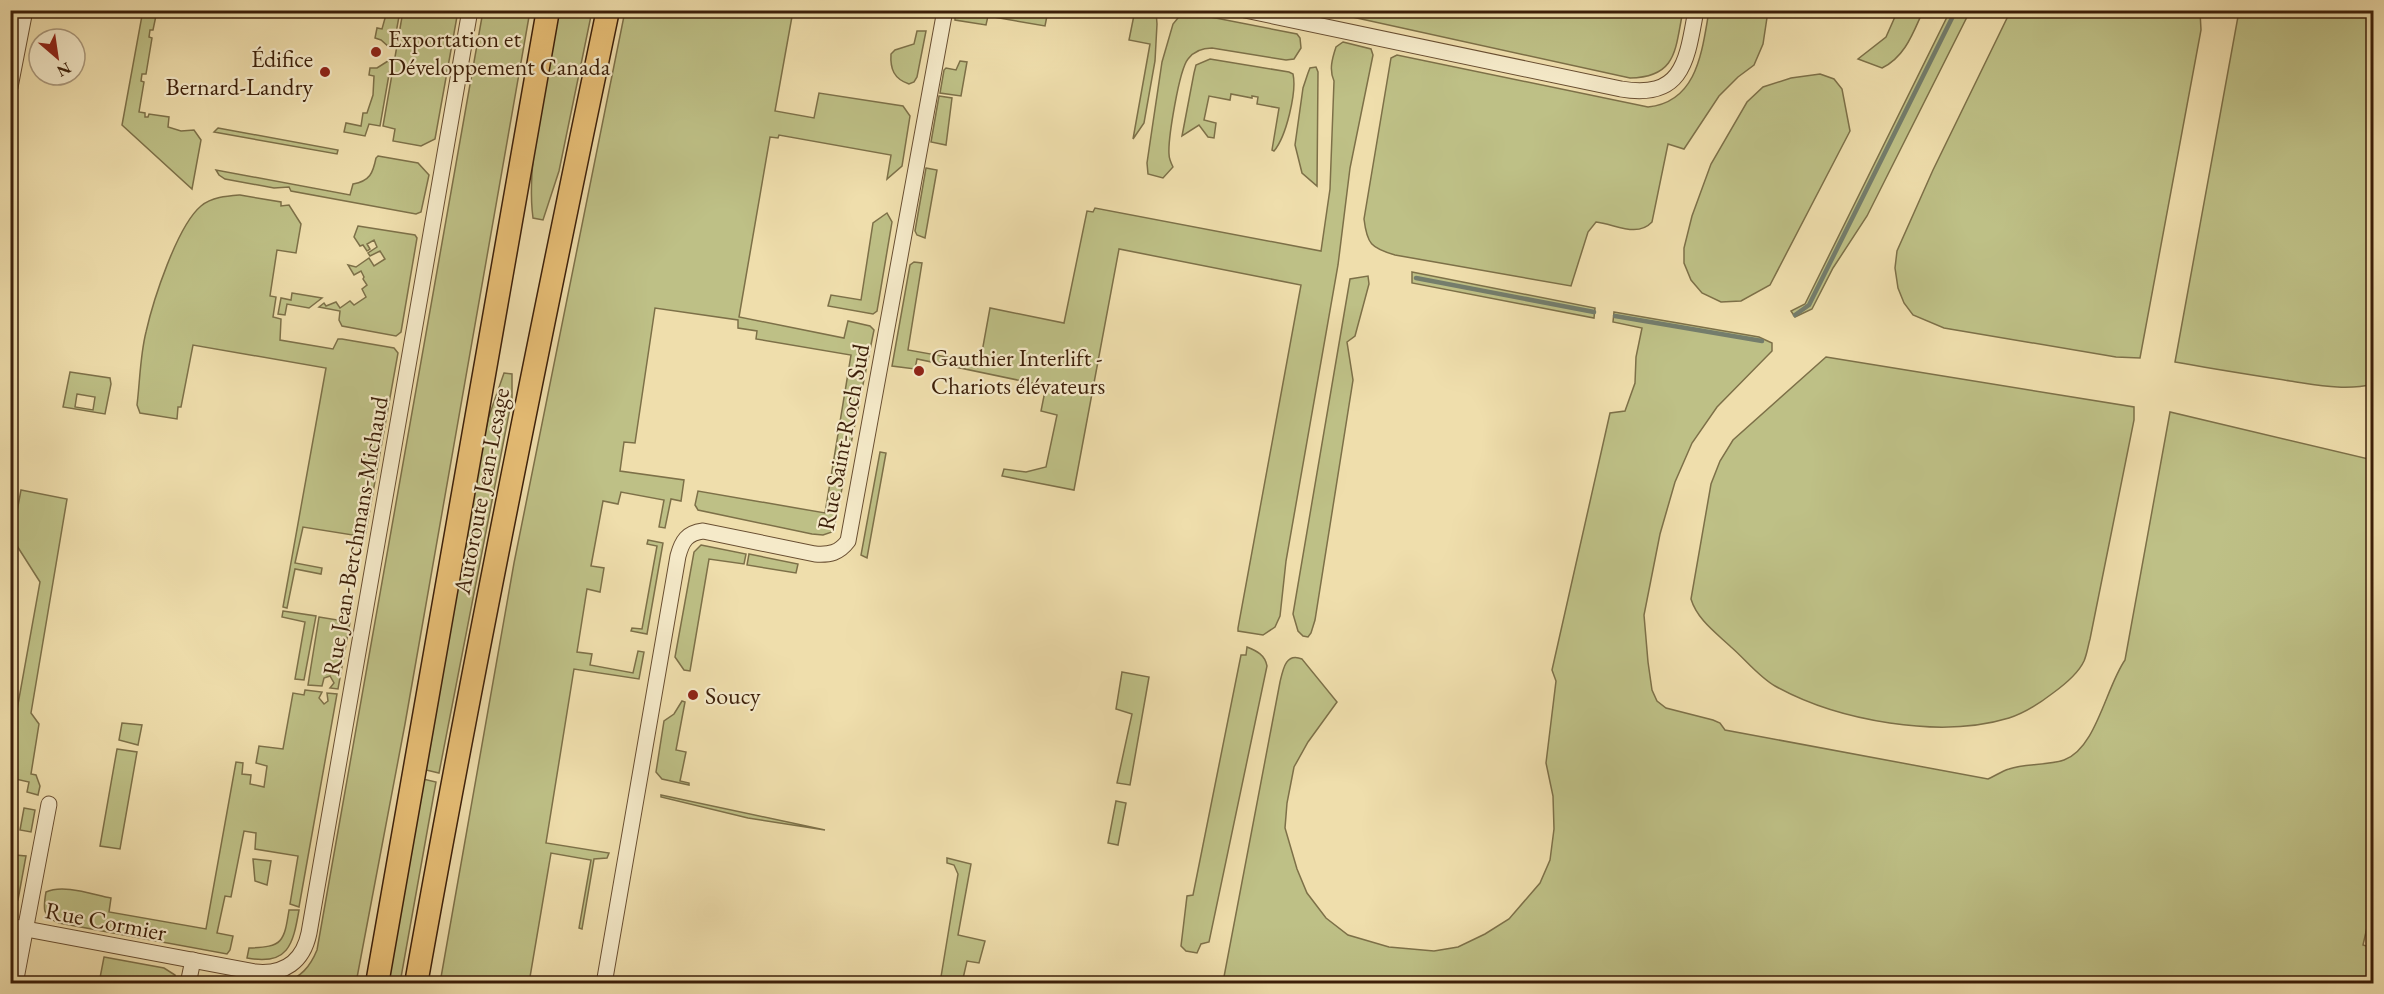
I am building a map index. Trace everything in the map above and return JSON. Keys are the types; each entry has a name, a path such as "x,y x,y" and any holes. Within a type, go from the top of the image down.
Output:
{"highway":[{"name":"Autoroute Jean-Lesage","path":"377,984 548,10"},
{"name":"Autoroute Jean-Lesage","path":"416,984 453,775 502,522 608,10"}],"street":[{"path":"10,87 25,10"},
{"name":"Rue Jean-Berchmans-Michaud","path":"193,960 255,972 275,972 297,960 307,944 470,10"},
{"name":"Rue Saint-Roch Sud","path":"604,984 678,556 684,540 690,535 703,531 815,554 839,551 848,541 945,10"},
{"path":"1245,10 1642,92 1665,86 1679,74 1687,56 1696,10"},
{"path":"15,984 18,927 49,804"},
{"name":"Rue Cormier","path":"18,927 193,960"},
{"path":"188,984 193,960"}],"green space":[{"path":"143,10 157,11 153,30 150,30 149,37 152,38 146,74 142,74 141,81 144,82 139,112 145,113 145,117 149,114 169,117 168,127 181,131 194,130 201,140 192,189 122,125"},
{"path":"955,10 1048,11 1045,26 988,16 986,25 955,20"},
{"path":"1135,10 1156,11 1157,24 1155,61 1144,123 1133,139 1150,44 1129,40"},
{"path":"1683,10 1672,58 1666,66 1646,76 1630,78 1325,11"},
{"path":"1898,10 1923,11 1912,36 1897,58 1882,68 1858,59 1886,37"},
{"path":"2011,10 2200,12 2201,30 2140,358 2116,357 1944,328 1913,315 1904,303 1898,288 1895,268 1897,251 1933,170"},
{"path":"387,11 391,11 392,16 395,17 396,11 400,11 394,44 389,47 375,38 377,28 382,29"},
{"path":"403,11 458,11 435,139 421,146 393,141 395,129 383,126"},
{"path":"483,11 530,11 405,724 356,983 284,983 304,971 317,950"},
{"path":"559,11 592,11 559,171 543,220 533,218 532,169 539,115"},
{"path":"625,11 793,11 775,111 814,118 819,93 903,106 910,116 902,166 887,179 891,155 779,135 778,138 770,137 739,317 844,338 848,321 870,326 874,330 834,528 832,532 823,535 812,534 698,510 695,505 698,491 825,513 851,355 756,339 757,331 738,328 738,320 655,308 635,443 624,442 620,471 684,480 681,501 671,499 665,528 659,527 664,500 621,492 618,504 603,501 591,566 604,568 600,592 587,589 577,652 592,654 590,665 633,673 638,651 644,652 639,679 574,669 546,843 609,853 607,858 594,859 582,929 579,928 591,860 551,853 529,983 440,983 514,563"},
{"path":"1709,11 1768,11 1763,44 1754,65 1719,96 1684,149 1668,144 1652,222 1646,227 1633,230 1596,222 1588,232 1571,286 1395,255 1380,250 1369,240 1364,219 1391,58 1397,55 1648,107 1665,103 1678,95 1687,85 1700,57"},
{"path":"1950,11 1970,11 1867,216 1833,268 1812,309 1795,317 1791,311 1805,304"},
{"path":"2239,11 2373,11 2373,384 2353,387 2321,386 2175,362"},
{"path":"1182,13 1297,34 1301,48 1294,59 1286,60 1212,48 1198,50 1190,56 1181,76 1172,120 1169,154 1173,167 1163,178 1148,174 1147,163 1162,62 1173,24"},
{"path":"917,31 926,31 917,77 909,84 894,73 891,54 895,50 914,44"},
{"path":"1343,42 1371,49 1373,55 1350,168 1338,265 1286,561 1280,616 1275,627 1263,635 1238,631 1238,628 1301,285 1119,249 1074,490 1002,476 1004,469 1026,472 1046,467 1057,415 1041,411 1046,386 917,359 915,369 892,366 910,265 914,262 922,263 908,350 980,363 990,308 1064,323 1087,211 1093,212 1095,208 1321,251 1330,189 1334,81 1332,64 1336,47"},
{"path":"1210,59 1293,74 1290,114 1283,136 1274,151 1272,150 1279,108 1257,104 1258,97 1252,96 1252,98 1231,94 1230,100 1209,96 1204,120 1216,123 1214,138 1208,137 1199,125 1182,136 1196,65"},
{"path":"388,61 391,63 380,126 369,124 365,136 344,132 346,123 361,126 363,113 367,113 373,95 374,76 369,75 370,68 377,68"},
{"path":"960,61 967,62 961,96 940,93 944,70 946,68 956,70"},
{"path":"1316,67 1318,72 1317,186 1302,173 1295,145 1303,88 1310,68"},
{"path":"1820,74 1834,79 1842,89 1850,131 1770,285 1741,301 1721,302 1702,293 1691,280 1684,263 1684,248 1692,216 1711,164 1747,102 1763,87 1791,78"},
{"path":"939,96 952,98 946,145 931,142"},
{"path":"218,128 338,150 337,154 214,132"},
{"path":"378,156 418,163 429,175 421,212 416,214 291,191 289,187 274,188 225,179 216,170 350,195 353,184 370,176"},
{"path":"926,168 937,170 925,238 917,235 915,231"},
{"path":"240,195 281,202 281,206 289,205 301,224 296,253 277,250 270,296 276,297 273,317 281,319 280,340 333,349 338,339 342,339 394,348 398,353 365,537 303,527 295,563 322,568 321,574 295,569 287,608 283,607 326,368 193,345 177,419 140,413 137,405 146,332 160,284 175,246 192,216 201,206 215,199"},
{"path":"887,213 892,222 877,311 873,314 828,306 831,295 861,300 873,223"},
{"path":"358,226 415,235 417,238 401,332 396,336 342,326 339,320 340,311 319,307 324,303 326,306 336,302 340,308 350,301 354,305 366,297 362,289 367,285 361,271 354,275 348,265 356,267 369,258 374,266 385,259 380,251 370,256 368,253 377,247 374,240 367,244 370,249 367,251 363,245 360,246 354,237"},
{"path":"1412,272 1595,308 1594,318 1412,283"},
{"path":"1368,276 1369,284 1355,336 1347,342 1353,380 1315,620 1308,637 1298,631 1293,614 1350,279"},
{"path":"292,293 322,298 309,308 287,304 285,315 278,314 281,298 291,300"},
{"path":"1614,312 1759,337 1772,343 1772,351 1717,407 1692,443 1675,482 1660,534 1644,615 1652,690 1657,701 1666,708 1713,720 1720,723 1725,730 1988,779 2016,767 2064,760 2075,754 2092,731 2125,660 2170,412 2373,460 2374,897 2363,945 2373,948 2373,983 1223,982 1282,672 1286,663 1292,658 1302,659 1337,702 1308,742 1294,767 1285,828 1307,893 1326,918 1348,935 1389,947 1434,951 1458,947 1509,919 1540,883 1550,860 1554,829 1553,796 1546,763 1556,681 1552,670 1610,413 1625,411 1635,383 1636,357 1642,328 1613,322"},
{"path":"1826,357 2134,407 2134,420 2085,658 2070,679 2032,707 2009,718 1952,727 1890,723 1828,709 1769,682 1698,613 1691,599 1711,484 1720,461 1733,440"},
{"path":"70,372 110,378 111,384 105,414 63,407","holes":["77,394 95,397 93,410 75,407"]},
{"path":"504,373 512,374 512,398 439,773 426,770 481,452 488,419"},
{"path":"880,452 886,453 867,558 861,555"},
{"path":"21,490 67,499 31,713 39,724 31,774 36,775 40,786 38,795 27,792 29,782 11,778 11,743 40,582 12,538"},
{"path":"648,540 663,543 647,634 631,631 632,628 642,629 657,546 647,544"},
{"path":"701,545 746,554 744,564 709,559 690,671 684,670 675,657 694,552"},
{"path":"749,554 798,564 796,573 747,565"},
{"path":"283,611 316,616 304,680 295,679 305,622 282,617"},
{"path":"319,617 350,622 338,689 330,688 334,683 330,676 324,678 322,686 308,685"},
{"path":"1247,647 1260,654 1267,666 1209,942 1201,944 1197,953 1186,951 1181,946 1187,896 1193,895 1241,655 1246,655"},
{"path":"1122,672 1149,677 1130,785 1117,783 1132,714 1116,709"},
{"path":"305,690 322,692 319,698 324,704 328,701 327,693 337,694 299,907 290,904 298,856 255,849 256,833 244,831 231,897 225,896 217,933 233,936 227,954 59,923 49,918 44,907 46,892 69,889 111,898 109,912 206,929 236,762 243,763 242,774 251,775 250,784 264,787 267,766 256,763 259,746 283,749 293,693 304,695"},
{"path":"682,701 685,702 676,750 686,752 680,781 689,783 689,785 662,779 656,772 664,721 674,714"},
{"path":"122,723 142,725 138,745 119,740"},
{"path":"117,749 137,752 120,849 100,846"},
{"path":"423,779 436,782 400,983 387,984"},
{"path":"661,795 825,830 748,818 661,797"},
{"path":"1116,801 1126,803 1118,845 1108,843"},
{"path":"24,808 35,810 31,832 20,830"},
{"path":"15,855 26,856 18,900 12,906 11,880"},
{"path":"947,858 971,864 958,935 985,941 979,963 967,961 962,983 940,983 958,874 954,865 947,863"},
{"path":"253,859 271,861 267,885 255,881"},
{"path":"289,910 299,910 291,943 286,950 280,956 272,959 247,958 249,948 269,946 280,941"},
{"path":"104,957 164,968 175,975 176,983 123,983 105,980 104,983 99,983"}],"waterway":[{"path":"1795,315 1809,305 1956,10"},
{"path":"1416,278 1594,312"},
{"path":"1615,316 1762,341"}],"place":[{"name":"Exportation et Développement Canada","path":"376,52"},
{"name":"Édifice Bernard-Landry","path":"325,72"},
{"name":"Gauthier Interlift - Chariots élévateurs","path":"919,371"},
{"name":"Soucy","path":"693,695"}]}
